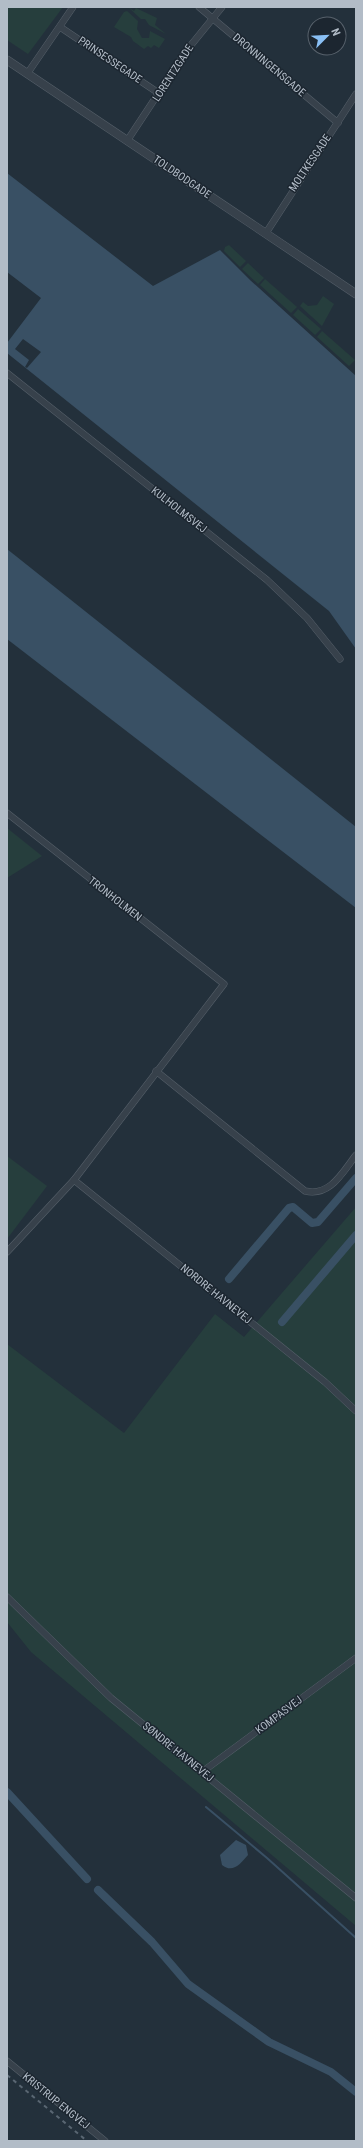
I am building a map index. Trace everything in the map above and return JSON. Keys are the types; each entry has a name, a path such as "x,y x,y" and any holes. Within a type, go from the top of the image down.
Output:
{"street":[{"path":"27,74 73,7"},
{"name":"DRONNINGENSGADE","path":"199,7 338,123"},
{"name":"LORENTZGADE","path":"128,141 160,94 186,51 222,7"},
{"name":"PRINSESSEGADE","path":"60,27 160,94"},
{"name":"TOLDBODGADE","path":"7,60 266,232 356,294"},
{"name":"MOLTKESGADE","path":"266,232 356,94"},
{"name":"KULHOLMSVEJ","path":"7,373 267,580 308,618 340,659"},
{"name":"TRONHOLMEN","path":"7,813 224,984 156,1071"},
{"path":"7,1252 74,1180 156,1071 305,1191 316,1193 329,1188 356,1155"},
{"name":"NORDRE HAVNEVEJ","path":"74,1180 319,1377 356,1411"},
{"name":"SØNDRE HAVNEVEJ","path":"7,1597 111,1698 356,1898"},
{"name":"KOMPASVEJ","path":"202,1772 356,1658"},
{"name":"KRISTRUP ENGVEJ","path":"7,2061 104,2141"}],"green space":[{"path":"7,7 63,7 28,54 7,40"},
{"path":"128,7 134,11 136,8 157,18 155,25 166,34 149,25 145,19 141,19"},
{"path":"127,11 138,21 137,29 142,38 149,38 150,31 165,39 159,48 154,45 151,48 148,46 144,49 133,41 131,37 114,27 124,12"},
{"path":"229,245 246,261 240,267 224,251 225,247"},
{"path":"248,263 264,278 258,284 242,269"},
{"path":"265,279 297,307 291,313 260,285"},
{"path":"323,296 334,304 322,326 300,306 303,302 308,306 317,305"},
{"path":"298,309 321,329 315,335 293,315"},
{"path":"322,331 355,360 349,366 317,337"},
{"path":"7,828 42,856 7,878"},
{"path":"7,1156 47,1186 7,1239"},
{"path":"356,1207 356,1926 31,1652 7,1622 7,1344 124,1433 215,1314 244,1337"}],"water":[{"path":"7,173 153,286 220,250 250,280 356,376 356,649 329,611 7,353 7,343 41,298 7,272"},
{"path":"7,549 356,827 356,908 7,639"},
{"path":"236,1840 246,1845 248,1855 243,1861 233,1868 226,1867 222,1865 220,1855"}],"pier":[{"path":"23,339 41,352 27,368 25,367 29,360 15,349"}],"waterway":[{"path":"229,1279 289,1208 293,1207 312,1223 318,1222 356,1178"},
{"path":"282,1322 356,1235"},
{"path":"7,1792 87,1879"},
{"path":"206,1807 267,1858 356,1938"},
{"path":"98,1890 152,1942 188,1984 269,2042 331,2072 356,2092"}],"railway":[{"path":"7,2075 87,2141"}]}
